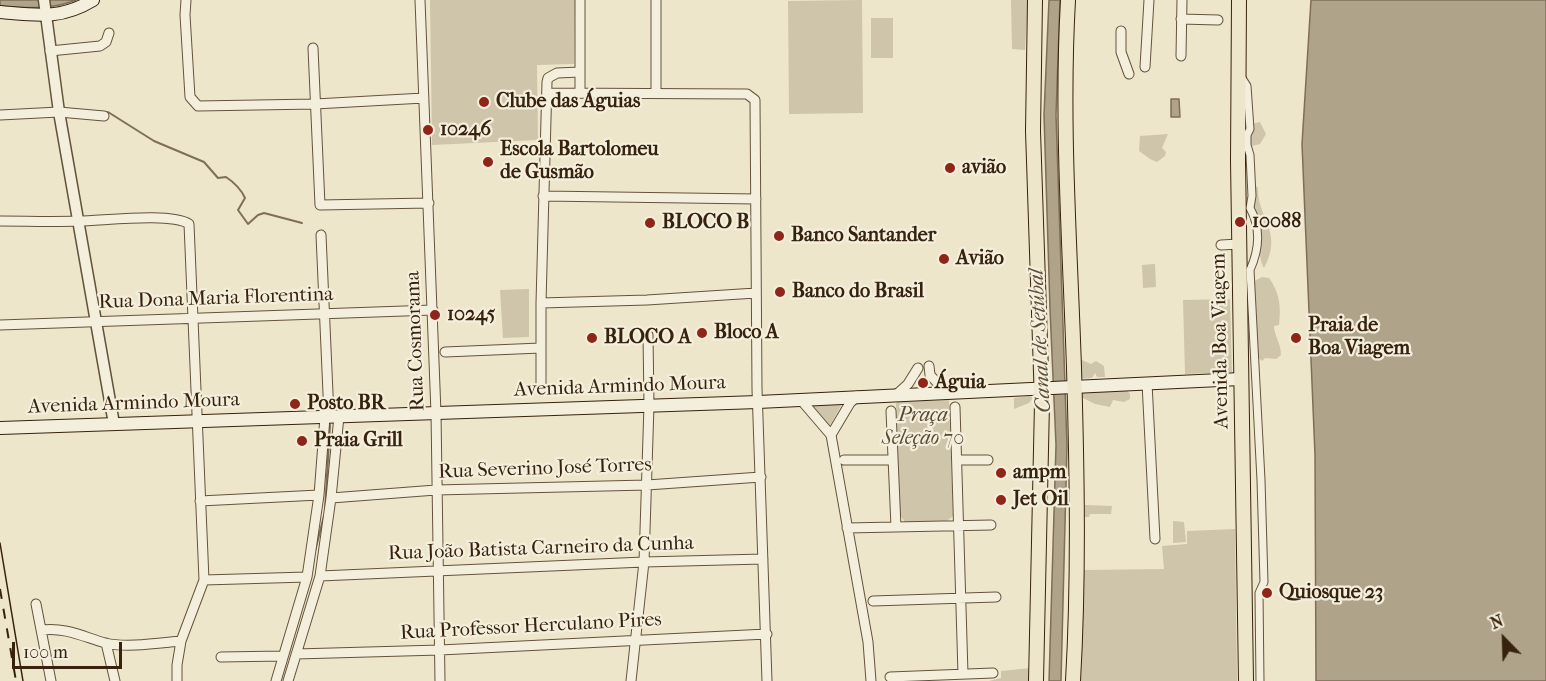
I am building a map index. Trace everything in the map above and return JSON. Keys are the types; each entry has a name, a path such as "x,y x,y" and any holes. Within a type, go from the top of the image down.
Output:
{"main road":[{"path":"0,12 46,15 72,11 93,0"},
{"path":"1035,0 1033,131 1047,388 1036,681"},
{"path":"1068,0 1065,123 1070,387 1077,563 1073,681"},
{"name":"Avenida Boa Viagem","path":"1239,0 1237,65 1246,681"},
{"name":"Avenida Armindo Moura","path":"0,428 758,402 1241,379"}],"street":[{"path":"44,0 58,112 114,424"},
{"path":"186,0 190,97 198,106 315,104 424,98"},
{"name":"Rua Cosmorama","path":"420,0 433,310 440,681"},
{"path":"580,0 580,93"},
{"path":"656,0 656,93"},
{"path":"1145,67 1149,0"},
{"path":"1180,56 1182,0"},
{"path":"1245,0 1242,80 1247,86 1250,129 1246,145 1250,155 1252,196 1250,208 1257,220 1257,254 1250,270 1264,582 1259,593 1260,681"},
{"path":"1181,19 1218,20"},
{"path":"1121,31 1121,52 1129,74"},
{"path":"50,51 100,46 106,42 109,33"},
{"path":"313,48 321,205 429,202"},
{"path":"541,391 543,196 548,78 552,74 580,72"},
{"path":"547,93 747,94 755,100 758,402 767,681"},
{"path":"0,115 58,112 104,116"},
{"path":"543,196 756,199"},
{"path":"0,221 135,218 169,219 189,224 204,580 181,641 177,681"},
{"path":"288,681 320,576 331,498 331,416 321,234"},
{"path":"1221,245 1239,243"},
{"path":"541,303 647,300 756,293"},
{"name":"Rua Dona Maria Florentina","path":"0,325 433,310"},
{"path":"631,681 644,562 648,335"},
{"path":"445,352 541,348"},
{"path":"897,394 916,371 923,373 930,370 946,392"},
{"path":"1147,383 1155,539"},
{"path":"831,435 850,403 857,396"},
{"path":"801,400 831,435 868,642 871,681"},
{"path":"955,407 963,674"},
{"path":"891,411 896,527"},
{"path":"276,681 307,577 331,416"},
{"path":"844,460 893,460"},
{"path":"957,460 988,460"},
{"name":"Rua Severino José Torres","path":"331,498 436,490 647,485 761,477"},
{"path":"200,501 320,495"},
{"path":"847,528 991,525"},
{"name":"Rua João Batista Carneiro da Cunha","path":"320,576 763,559"},
{"path":"204,580 307,577"},
{"path":"873,601 996,597"},
{"path":"36,604 51,681"},
{"path":"42,630 63,629 106,643 141,645 181,641"},
{"name":"Rua Professor Herculano Pires","path":"296,654 440,650 767,634"},
{"path":"106,643 115,681"},
{"path":"221,657 283,656"},
{"path":"890,677 925,678 963,674 986,676"}],"green space":[{"name":"Clube das Águias","path":"430,0 575,0 574,64 537,65 538,140 432,145"},
{"path":"862,0 863,113 789,114 788,1"},
{"path":"1011,0 1028,0 1025,50 1012,49"},
{"path":"871,18 893,18 893,58 871,58"},
{"path":"1260,122 1266,134 1260,144 1252,146 1249,140 1251,124"},
{"path":"1168,134 1162,148 1166,152 1165,156 1157,162 1139,151 1140,136"},
{"path":"1254,184 1258,188 1261,208 1271,235 1269,255 1264,268 1261,261 1258,222 1252,209"},
{"path":"1155,264 1156,287 1143,288 1142,265"},
{"path":"1262,277 1269,278 1278,295 1279,325 1274,326 1281,355 1276,359 1265,358 1262,361 1256,355 1253,282"},
{"path":"529,289 529,337 503,338 500,290"},
{"path":"1230,299 1232,372 1185,374 1183,300"},
{"path":"1077,356 1091,364 1096,361 1104,366 1105,377 1097,377 1095,373 1092,378 1075,379"},
{"path":"1083,389 1126,389 1130,394 1130,399 1124,402 1113,400 1110,407 1095,404 1081,397"},
{"path":"1030,396 1033,398 1029,403 1014,409 1014,398"},
{"name":"Praça Seleção 70","path":"949,400 953,516 947,521 905,522 900,515 896,404 897,402"},
{"path":"843,402 829,427 811,404"},
{"path":"1085,505 1112,506 1111,514 1090,514 1089,517 1084,517"},
{"path":"1173,521 1184,522 1186,542 1173,543"},
{"path":"1235,529 1237,681 1081,681 1084,570 1164,569 1162,546 1187,544 1187,531"},
{"path":"1031,668 1030,681 989,681 1001,678 1001,671"}],"shaded area":[{"path":"0,0 76,0 48,7 29,8 0,6"},
{"path":"1049,0 1060,0 1056,115 1067,446 1061,681 1049,681 1056,445 1044,115"},
{"path":"1311,0 1546,0 1546,681 1316,681 1315,455 1302,144"},
{"path":"1171,99 1179,99 1180,117 1171,117"}],"waterway":[{"path":"108,112 154,141 204,162 218,178 226,177 240,189 245,198 238,210 248,224 264,213 302,223"},
{"path":"325,510 330,425"},
{"path":"315,551 324,516"}],"tram line":[{"path":"0,543 23,681"}],"railway":[{"path":"0,589 16,681"}],"place":[{"name":"Clube das Águias","path":"484,102"},
{"name":"10246","path":"428,130"},
{"name":"Escola Bartolomeu de Gusmão","path":"488,162"},
{"name":"avião","path":"950,168"},
{"name":"10088","path":"1240,222"},
{"name":"BLOCO B","path":"650,223"},
{"name":"Banco Santander","path":"779,236"},
{"name":"Avião","path":"944,259"},
{"name":"Banco do Brasil","path":"780,292"},
{"name":"10245","path":"435,315"},
{"name":"Bloco A","path":"702,333"},
{"name":"BLOCO A","path":"592,338"},
{"name":"Praia de Boa Viagem","path":"1296,338"},
{"name":"Águia","path":"923,383"},
{"name":"Posto BR","path":"295,404"},
{"name":"Praia Grill","path":"302,441"},
{"name":"ampm","path":"1001,473"},
{"name":"Jet Oil","path":"1001,500"},
{"name":"Quiosque 23","path":"1267,593"}],"water label":[{"name":"Canal de Setúbal","path":"1041,341"}]}
